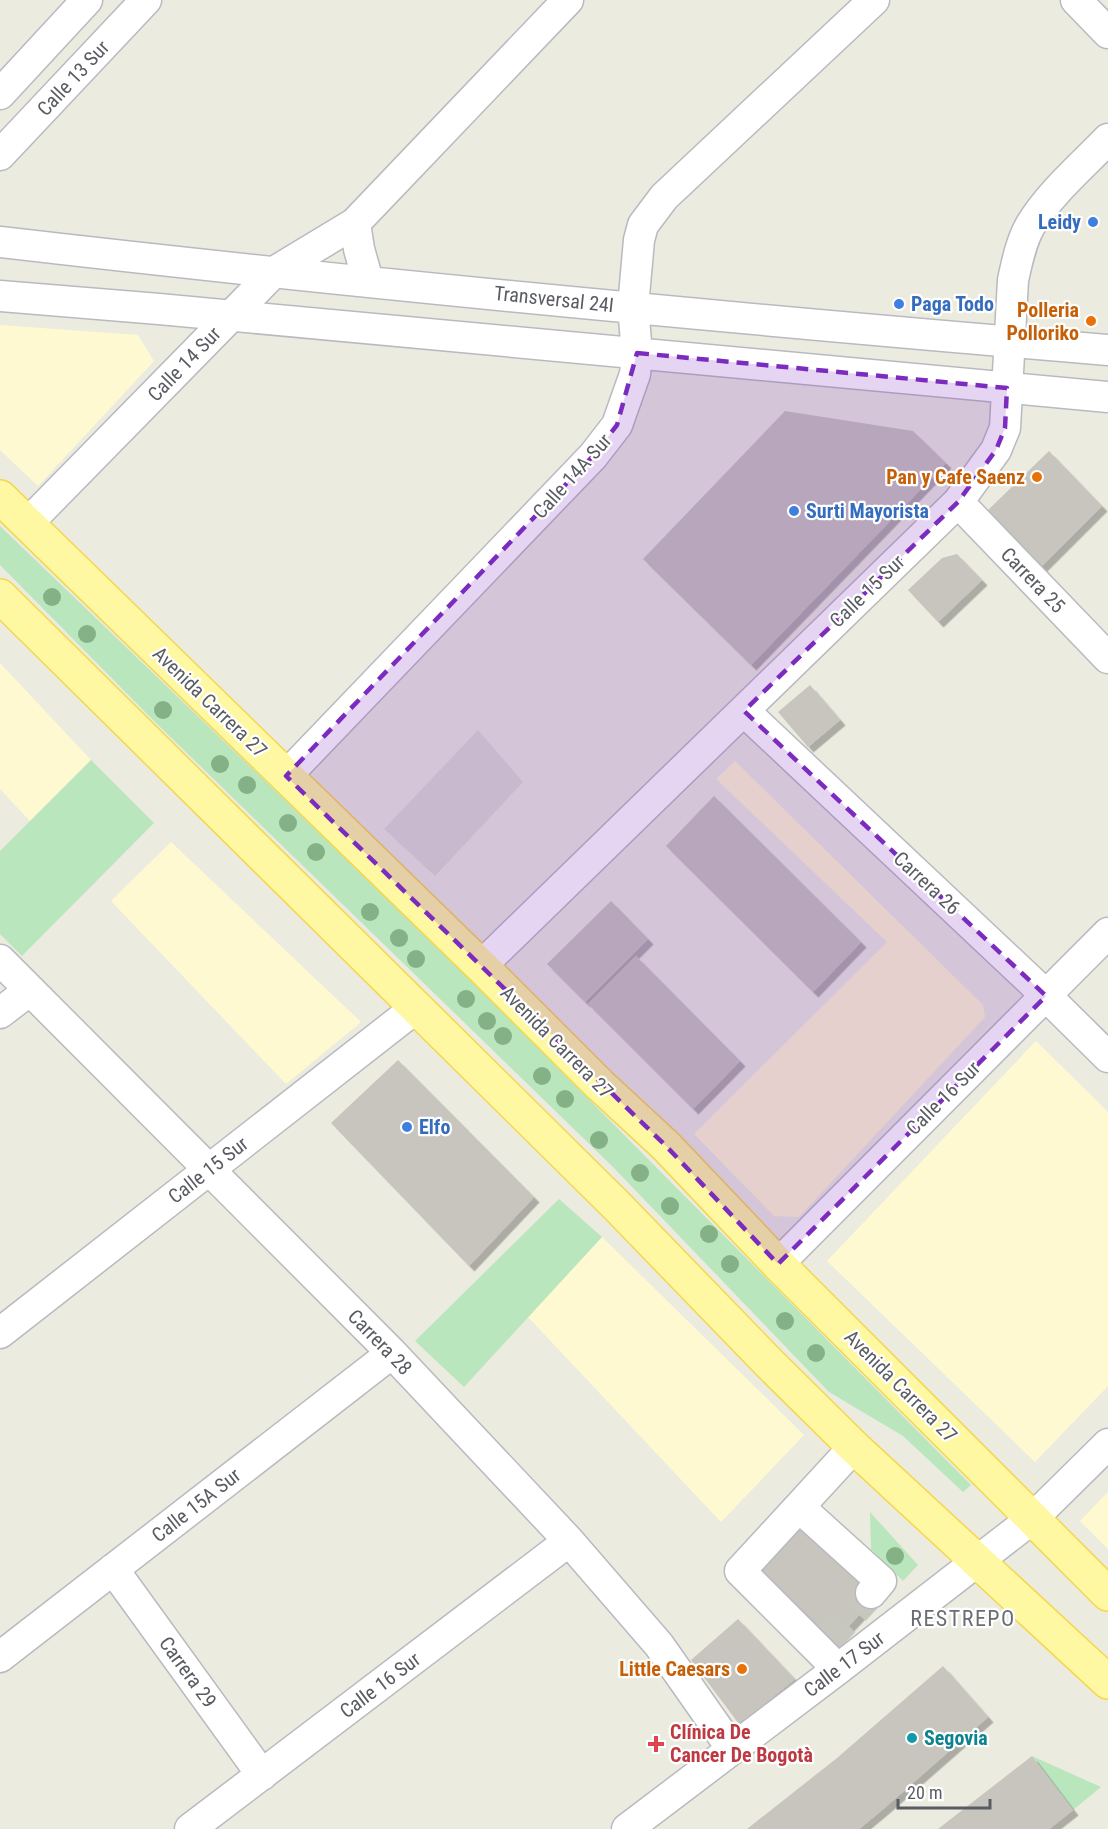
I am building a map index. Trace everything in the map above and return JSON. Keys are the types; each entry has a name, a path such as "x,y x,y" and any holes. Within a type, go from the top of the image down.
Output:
{"main road":[{"name":"Avenida Carrera 27","path":"0,497 599,1084 666,1146 778,1264 1108,1594"},
{"path":"0,596 618,1206 769,1363 854,1447 1108,1682"}],"street":[{"path":"0,94 87,0"},
{"name":"Calle 13 Sur","path":"0,155 146,0"},
{"name":"Calle 14 Sur","path":"27,524 274,272 356,223 568,0"},
{"name":"Calle 14A Sur","path":"286,776 593,456 617,425 635,374 637,352 633,307 642,225 664,197 874,0"},
{"path":"1076,0 1108,33"},
{"name":"Calle 15 Sur","path":"481,966 958,502 996,450 1005,428 1013,280 1018,256 1029,228 1047,202 1108,139"},
{"path":"356,223 359,249 368,281"},
{"name":"Transversal 24I","path":"0,242 274,272 856,329 1108,350"},
{"path":"0,296 637,352 1108,397"},
{"name":"Carrera 25","path":"958,502 1108,658"},
{"name":"Carrera 26","path":"744,711 1108,1057"},
{"name":"Calle 16 Sur","path":"778,1264 1108,933"},
{"name":"Carrera 28","path":"0,960 392,1353 569,1541 659,1645 732,1749"},
{"path":"0,1013 30,990"},
{"name":"Calle 15 Sur","path":"0,1333 417,1007"},
{"name":"Calle 15A Sur","path":"2,1650 113,1569 392,1353"},
{"name":"Calle 17 Sur","path":"627,1829 732,1749 827,1654 978,1562 1033,1518 1108,1444"},
{"path":"827,1654 740,1571 854,1447"},
{"path":"799,1507 881,1581 871,1593"},
{"name":"Calle 16 Sur","path":"190,1829 569,1541"},
{"name":"Carrera 29","path":"113,1569 262,1775"}],"highlighted area":[{"path":"637,353 1007,388 1005,428 996,450 958,502 744,711 1046,996 778,1264 666,1146 286,776 593,456 617,425"}],"shaded area":[{"path":"0,325 138,335 154,361 38,486 0,450"},
{"path":"0,663 91,760 30,821 0,789"},
{"path":"478,730 523,782 435,876 384,829"},
{"path":"735,761 983,1005 985,1017 799,1217 774,1216 694,1134 887,942 716,779"},
{"path":"171,842 361,1022 286,1084 111,901"},
{"path":"1036,1041 1108,1112 1108,1386 1035,1462 827,1261"},
{"path":"602,1237 804,1435 721,1522 528,1317"},
{"path":"1108,1492 1108,1549 1080,1521"}],"green space":[{"path":"0,526 437,946 971,1485 963,1492 903,1436 829,1392 613,1167 156,723 0,565"},
{"path":"91,760 154,823 22,956 0,934 0,851"},
{"path":"559,1199 602,1237 464,1387 415,1341"},
{"path":"870,1512 918,1565 903,1581 871,1549"},
{"path":"1032,1756 1101,1787 1073,1810"}],"building":[{"name":"Surti Mayorista","path":"785,411 913,431 946,463 751,665 643,559"},
{"path":"1049,451 1102,506 1035,573 987,511"},
{"path":"957,554 982,580 938,622 908,590 942,558"},
{"path":"810,685 840,720 808,747 778,712"},
{"path":"714,796 861,942 813,992 666,846"},
{"path":"611,901 648,939 585,1002 547,964"},
{"path":"636,956 740,1061 693,1109 588,1004"},
{"path":"398,1060 534,1197 469,1266 331,1123"},
{"path":"800,1526 875,1598 828,1648 753,1576"},
{"name":"Little Caesars","path":"738,1619 795,1679 739,1724 691,1660"},
{"name":"Segovia","path":"943,1666 988,1717 882,1810 859,1829 747,1829 837,1758"},
{"name":"Segovia","path":"1032,1756 1073,1810 1049,1829 938,1829"}],"tunnel":[{"path":"824,1644 871,1593"}],"place":[{"name":"Leidy","path":"1093,222"},
{"name":"Paga Todo","path":"899,304"},
{"name":"Polleria Polloriko","path":"1091,321"},
{"name":"Pan y Cafe Saenz","path":"1037,477"},
{"name":"Surti Mayorista","path":"794,511"},
{"name":"Elfo","path":"407,1127"},
{"name":"Little Caesars","path":"742,1669"},
{"name":"Segovia","path":"912,1738"},
{"name":"Clínica De Cancer De Bogotà","path":"656,1744"}],"district":[{"name":"RESTREPO","path":"963,1618"}]}
